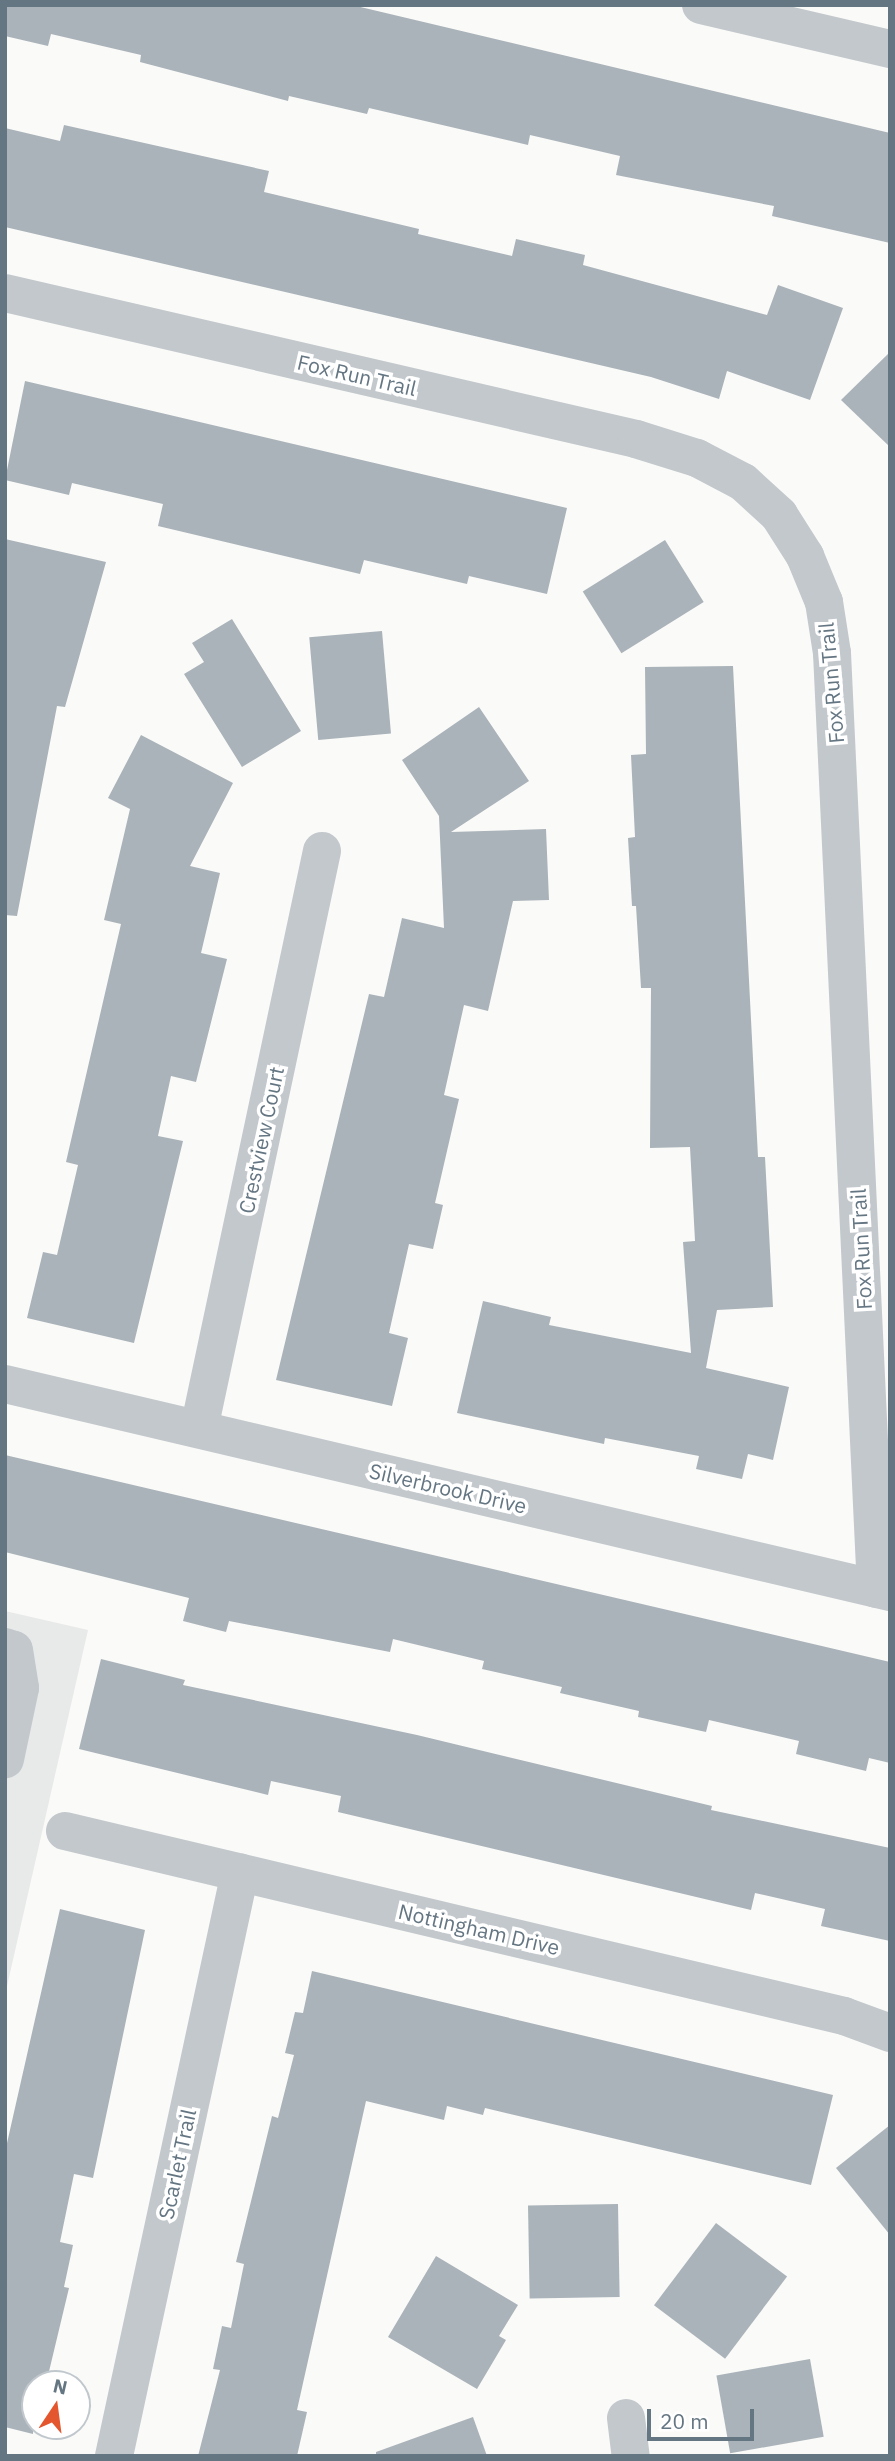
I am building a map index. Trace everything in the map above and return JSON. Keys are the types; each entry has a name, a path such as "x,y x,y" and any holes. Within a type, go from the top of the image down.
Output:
{"street":[{"path":"701,5 890,49"},
{"name":"Fox Run Trail","path":"5,293 636,439 697,458 743,482 779,514 824,602 832,653 883,1590"},
{"name":"Crestview Court","path":"199,1429 322,851"},
{"name":"Silverbrook Drive","path":"5,1384 883,1590"},
{"path":"5,1647 14,1650 20,1688 5,1759"},
{"name":"Nottingham Drive","path":"65,1831 844,2016 890,2033"},
{"name":"Scarlet Trail","path":"114,2456 240,1872"},
{"path":"626,2418 631,2456"}],"shaded area":[{"path":"5,1611 88,1630 5,1995"}],"building":[{"path":"5,5 352,5 890,133 890,243 772,216 774,206 616,175 620,156 530,135 528,145 369,108 367,114 289,96 288,101 140,62 141,55 51,34 48,46 5,36"},
{"path":"64,125 269,171 264,192 419,229 418,234 512,256 516,239 585,255 583,265 767,315 778,285 843,308 810,400 727,371 719,399 651,377 5,227 5,128 60,141"},
{"path":"890,352 890,447 841,400"},
{"path":"25,381 567,508 547,594 469,576 467,584 364,560 360,574 158,526 163,504 72,483 69,495 5,480"},
{"path":"5,539 106,562 65,707 57,706 17,916 5,915"},
{"path":"665,540 704,602 621,653 583,591"},
{"path":"232,619 301,731 242,767 184,674 204,662 192,643"},
{"path":"382,631 391,734 318,740 309,637"},
{"path":"733,666 758,1157 765,1157 773,1307 717,1310 706,1368 789,1387 773,1460 748,1454 742,1479 696,1469 699,1456 605,1438 604,1444 457,1413 483,1301 551,1317 549,1325 691,1353 683,1242 695,1241 690,1147 650,1148 651,988 641,988 636,906 632,906 628,838 635,837 631,755 646,754 645,667"},
{"path":"479,707 529,781 451,832 546,829 549,900 513,901 488,1011 464,1005 444,1095 459,1099 435,1203 443,1205 433,1249 409,1244 389,1333 408,1338 392,1406 276,1380 369,994 384,997 402,918 444,928 439,816 402,760"},
{"path":"141,735 233,783 190,866 220,873 201,953 227,959 196,1082 171,1076 158,1136 183,1141 134,1343 27,1318 43,1252 57,1255 78,1165 66,1162 121,924 104,920 130,809 108,798"},
{"path":"5,1455 890,1662 890,1763 869,1758 866,1771 796,1754 799,1741 709,1720 706,1732 638,1717 639,1711 560,1693 562,1687 482,1669 484,1661 393,1639 390,1652 229,1621 226,1632 183,1621 189,1598 5,1552"},
{"path":"101,1659 185,1680 183,1685 417,1735 712,1806 711,1810 890,1848 890,1941 821,1926 825,1909 755,1893 751,1910 338,1812 341,1796 271,1781 268,1795 79,1749"},
{"path":"60,1909 145,1930 93,2178 74,2174 60,2242 73,2245 64,2287 69,2288 49,2370 21,2370 21,2431 5,2427 5,2152"},
{"path":"312,1971 833,2095 811,2185 485,2108 483,2115 447,2106 444,2120 366,2101 297,2410 307,2412 297,2456 198,2456 220,2370 213,2369 222,2326 231,2328 244,2264 236,2262 272,2116 278,2118 294,2055 285,2053 295,2012 303,2013"},
{"path":"890,2125 890,2235 836,2168"},
{"path":"618,2204 620,2297 530,2299 528,2206"},
{"path":"716,2223 787,2277 725,2359 654,2305"},
{"path":"436,2256 518,2305 499,2336 506,2340 477,2389 388,2337"},
{"path":"810,2359 824,2437 730,2453 716,2375"},
{"path":"473,2417 487,2456 376,2456 376,2452"}]}
